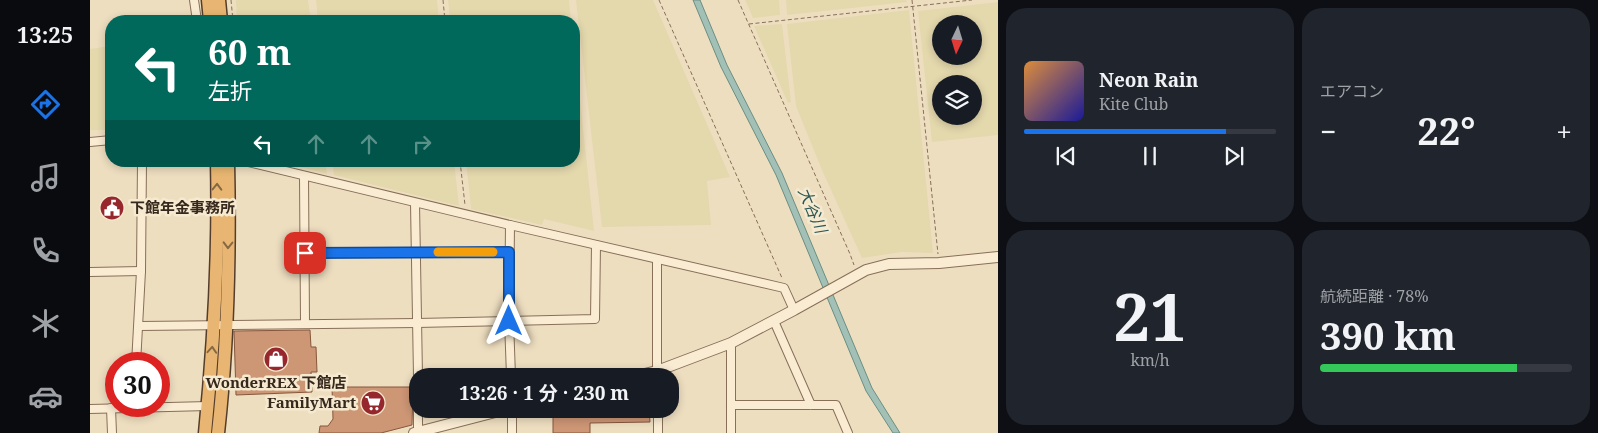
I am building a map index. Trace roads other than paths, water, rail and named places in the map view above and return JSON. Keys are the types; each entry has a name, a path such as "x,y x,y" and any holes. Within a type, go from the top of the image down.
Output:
{"highway":[{"path":"208,0 209,15"},
{"path":"219,0 220,15"},
{"path":"217,167 217,252 220,324 218,433"},
{"path":"205,433 220,324 229,224 228,167"}],"street":[{"path":"194,0 196,15"},
{"path":"90,142 105,141"},
{"path":"137,352 141,271 142,167"},
{"path":"268,167 784,288 798,307"},
{"path":"304,176 306,324"},
{"path":"415,203 418,368"},
{"path":"510,225 510,368"},
{"path":"139,326 595,319 596,245"},
{"path":"305,253 509,252"},
{"path":"671,368 731,343 866,270 889,264 939,263 998,257"},
{"path":"656,258 657,368"},
{"path":"90,272 141,271"},
{"path":"774,321 811,405"},
{"path":"731,343 731,433"},
{"path":"731,405 836,405 848,433"},
{"path":"170,407 208,406"},
{"path":"90,409 105,408"},
{"path":"112,417 112,433"},
{"path":"417,418 416,432 471,418"},
{"path":"512,418 512,433"},
{"path":"658,418 658,433"}],"water":[{"path":"693,0 700,0 727,65 782,173 872,388 900,433 893,433 866,391 776,175 721,67"}],"place":[{"name":"下館年金事務所","path":"112,208"},
{"name":"WonderREX 下館店","path":"276,359"},
{"name":"FamilyMart","path":"373,403"}],"water label":[{"name":"大谷川","path":"813,210"}]}
